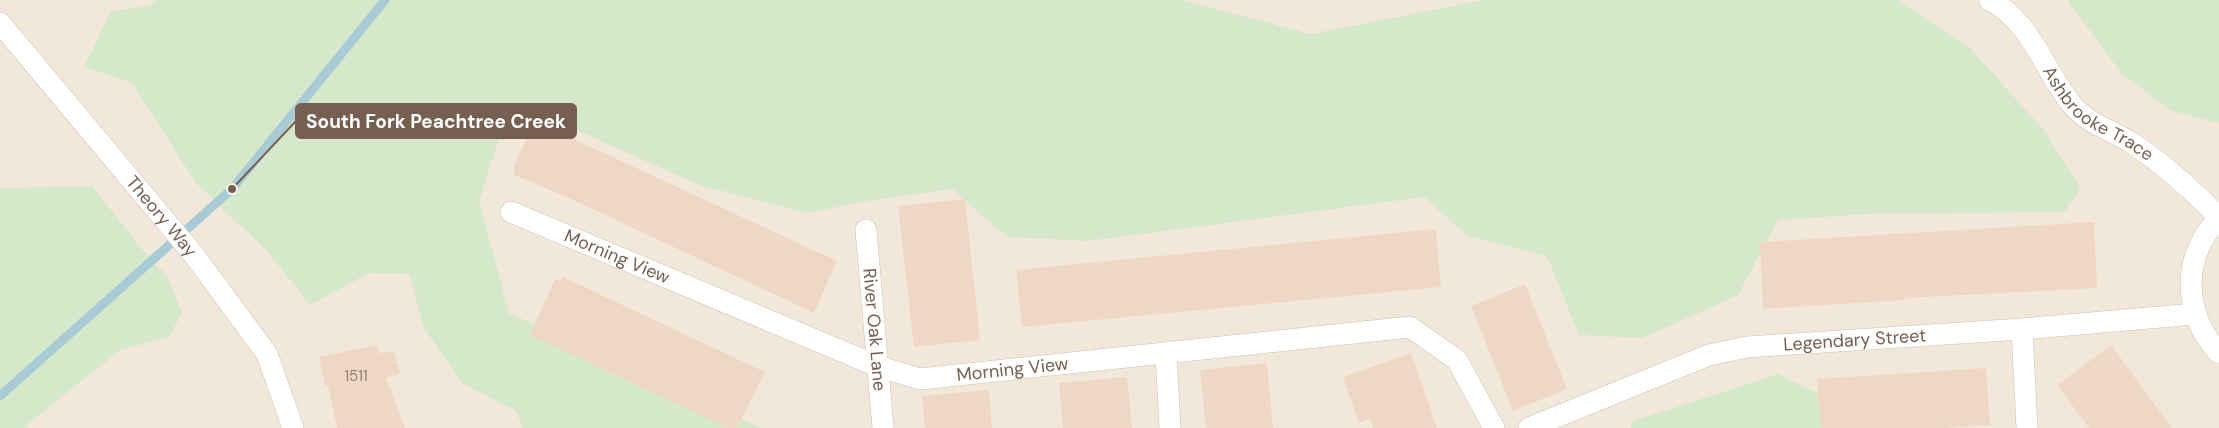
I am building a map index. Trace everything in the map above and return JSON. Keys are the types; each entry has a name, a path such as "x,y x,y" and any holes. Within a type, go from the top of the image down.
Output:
{"street":[{"name":"Ashbrooke Trace","path":"1990,0 2022,24 2060,88 2075,109 2096,124 2131,143 2182,180 2219,217"},
{"name":"Theory Way","path":"0,23 194,255 267,354 293,428"},
{"name":"Morning View","path":"511,212 877,366 920,380 1410,327 1458,360 1494,428"},
{"path":"2219,217 2203,238 2193,262 2190,288 2194,314 2208,340 2219,353"},
{"name":"River Oak Lane","path":"866,230 883,428"},
{"name":"Legendary Street","path":"1529,428 1709,356 1747,347 2022,329 2194,314"},
{"path":"2022,329 2029,426"},
{"path":"1166,353 1170,428"}],"shaded area":[{"path":"0,0 2219,0 2219,428 0,428"}],"green space":[{"path":"155,0 1182,0 1311,34 1484,0 1899,0 1970,48 2044,130 2081,189 2064,212 1868,214 1778,220 1738,295 1643,338 1579,335 1547,256 1468,236 1424,197 1088,241 1007,237 952,189 873,200 808,213 699,185 561,123 499,138 479,201 509,313 761,428 523,428 516,411 462,383 424,328 409,274 369,273 310,305 266,250 196,183 132,83 84,67 111,11 150,6"},
{"path":"2067,0 2219,0 2219,123 2172,111 2122,74"},
{"path":"92,186 142,249 168,277 182,313 169,337 120,350 23,428 0,428 0,188"},
{"path":"1778,374 1863,416 1876,428 1631,428 1631,422"}],"building":[{"path":"535,121 837,261 814,313 569,198 514,175 515,164"},
{"path":"965,199 980,340 914,347 898,206"},
{"path":"2094,222 2097,288 1905,298 1905,300 1763,309 1760,242"},
{"path":"1436,229 1441,287 1022,327 1016,270"},
{"path":"563,277 765,372 737,428 728,428 530,335 555,279 561,281"},
{"path":"1525,284 1567,389 1513,411 1471,306"},
{"path":"377,345 379,353 394,351 400,374 386,378 405,428 337,428 328,385 325,386 319,357"},
{"path":"2111,345 2172,428 2089,428 2057,385"},
{"path":"1411,353 1437,428 1373,428 1370,419 1359,423 1343,377"},
{"path":"1267,363 1273,428 1206,428 1200,370"},
{"path":"1986,368 1990,425 1944,428 1821,428 1817,379"},
{"path":"1127,377 1132,428 1063,428 1059,383"},
{"path":"989,390 992,428 925,428 922,396"}],"waterway":[{"path":"0,396 232,189 385,0"}],"place":[{"name":"South Fork Peachtree Creek","path":"232,189"}]}
